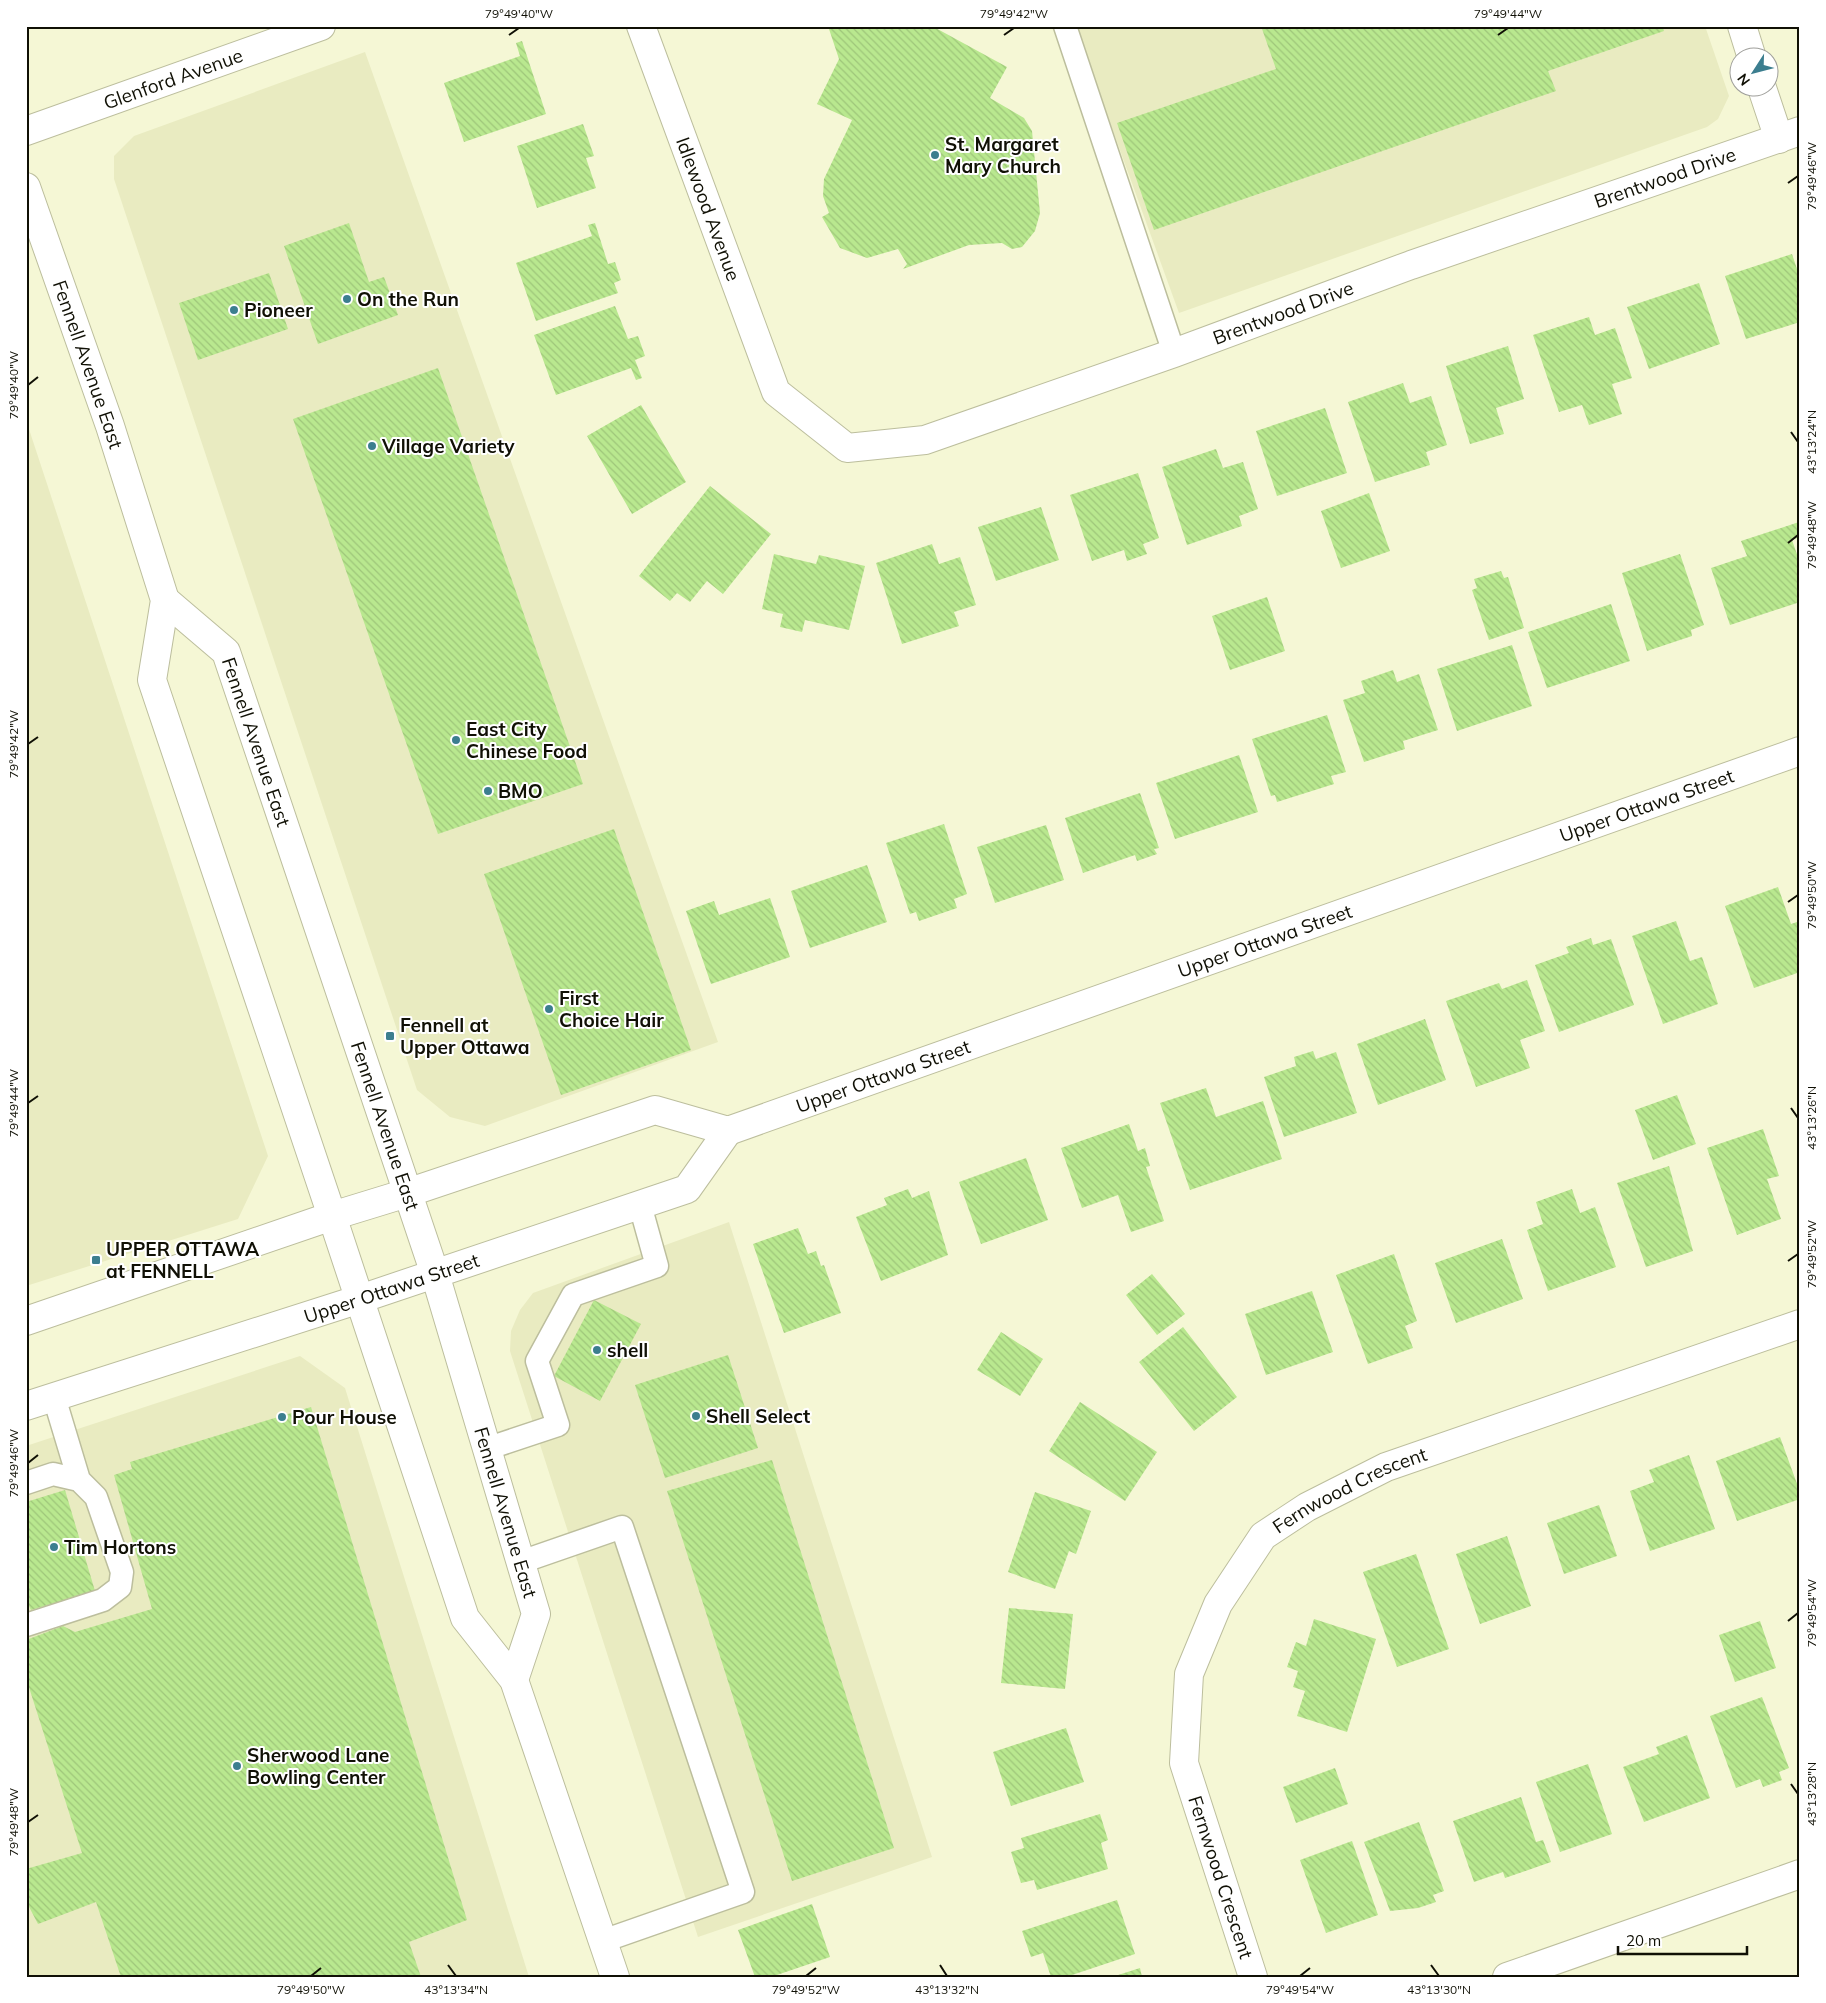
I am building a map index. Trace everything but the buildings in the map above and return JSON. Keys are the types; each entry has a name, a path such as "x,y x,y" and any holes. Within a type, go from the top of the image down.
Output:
{"main road":[{"name":"Glenford Avenue","path":"26,130 321,26"},
{"name":"Idlewood Avenue","path":"641,26 776,392"},
{"path":"1742,26 1749,48"},
{"path":"1768,98 1790,135"},
{"name":"Brentwood Drive","path":"776,392 847,448 925,440 1174,353 1411,264 1790,135"},
{"name":"Fennell Avenue East","path":"26,187 110,426 165,600 152,680 360,1299 464,1618 514,1680 615,1977"},
{"name":"Fennell Avenue East","path":"165,600 226,652 435,1274 536,1614 514,1680"},
{"name":"Upper Ottawa Street","path":"26,1406 360,1299 687,1189 728,1130 1800,751"},
{"path":"26,1321 332,1216 407,1193 655,1110 728,1130"},
{"name":"Fernwood Crescent","path":"1253,1977 1184,1763 1190,1674 1218,1604 1263,1536 1307,1507 1386,1467 1800,1324"},
{"path":"1507,1977 1800,1874"}],"lane":[{"path":"1065,26 1174,353"},
{"path":"486,1449 558,1425 537,1361 574,1295 657,1266 640,1205"},
{"path":"26,1625 104,1600 120,1587 122,1572 96,1497 79,1480 54,1398"},
{"path":"26,1483 53,1474 79,1480"},
{"path":"521,1562 622,1527 743,1892 603,1941"}],"shaded area":[{"path":"1075,26 1705,26 1728,93 1728,98 1718,119 1707,127 1179,313"},
{"path":"365,52 718,1042 485,1126 450,1117 417,1090 114,179 114,156 134,136"},
{"path":"26,420 268,1156 238,1219 26,1286"},
{"path":"729,1222 932,1857 698,1937 510,1351 511,1331 520,1310 533,1293"},
{"name":"Sherwood Lane Bowling Center","path":"300,1356 345,1388 529,1977 26,1977 26,1446"}],"place":[{"name":"St. Margaret Mary Church","path":"935,155"},
{"name":"On the Run","path":"347,299"},
{"name":"Pioneer","path":"234,310"},
{"name":"Village Variety","path":"372,446"},
{"name":"East City Chinese Food","path":"456,740"},
{"name":"BMO","path":"488,791"},
{"name":"First Choice Hair","path":"549,1009"},
{"name":"Fennell at Upper Ottawa","path":"390,1036"},
{"name":"UPPER OTTAWA at FENNELL","path":"96,1260"},
{"name":"shell","path":"597,1350"},
{"name":"Shell Select","path":"696,1416"},
{"name":"Pour House","path":"282,1417"},
{"name":"Tim Hortons","path":"54,1547"},
{"name":"Sherwood Lane Bowling Center","path":"237,1766"}]}
